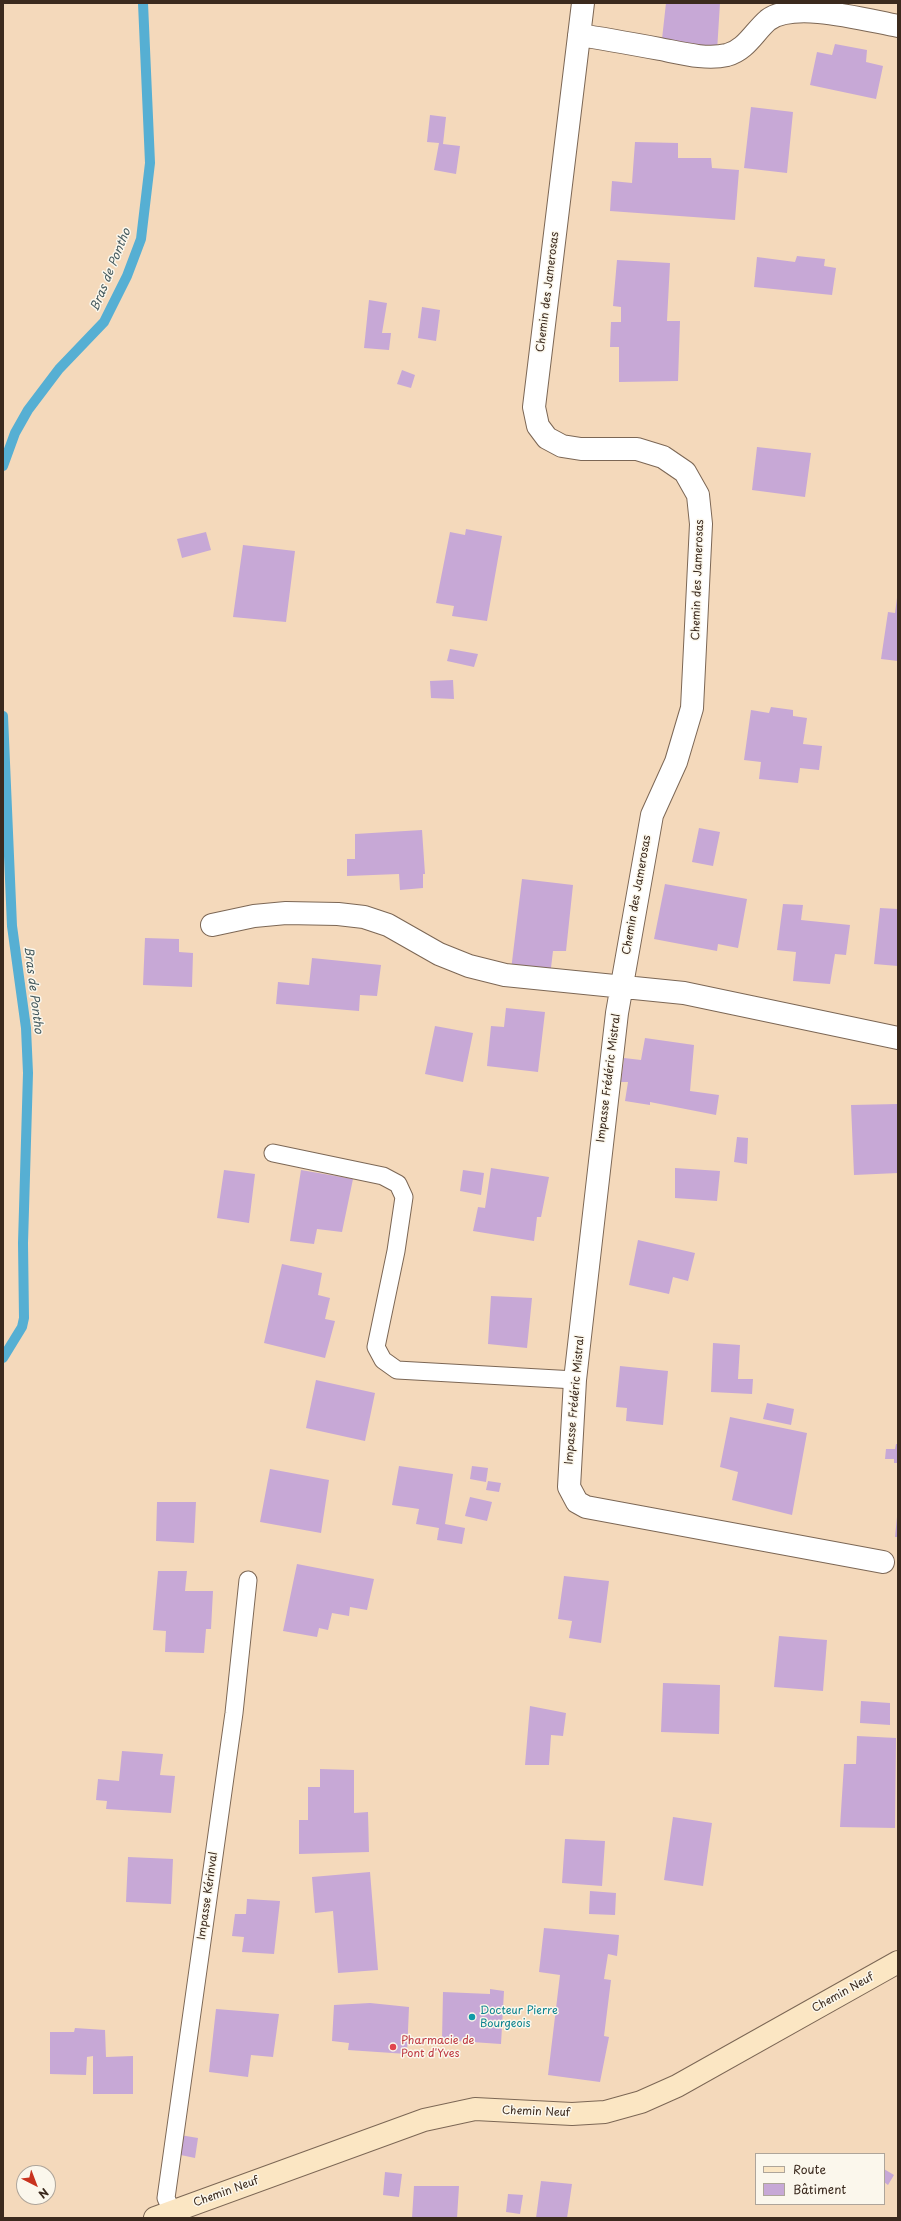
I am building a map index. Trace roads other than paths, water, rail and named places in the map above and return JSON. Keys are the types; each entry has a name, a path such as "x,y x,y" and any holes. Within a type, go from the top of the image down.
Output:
{"main road":[{"name":"Chemin Neuf","path":"164,2215 424,2120 475,2109 572,2114 605,2112 641,2102 677,2086 898,1962"}],"street":[{"name":"Chemin des Jamerosas","path":"583,3 534,407 538,426 547,438 562,446 581,448 637,449 663,457 685,472 698,495 701,524 692,708 676,762 652,815 621,986"},
{"path":"579,35 700,56 726,55 739,50 750,40 769,11 778,14 808,9 898,26"},
{"path":"212,925 254,916 286,913 338,914 364,917 388,925 439,954 476,968 504,975 684,993 898,1038"},
{"name":"Impasse Frédéric Mistral","path":"621,986 575,1380 569,1486 577,1502 586,1507 883,1562"}],"lane":[{"path":"273,1153 383,1176 398,1184 404,1197 396,1251 376,1347 383,1360 397,1370 575,1380"},
{"name":"Impasse Kérinval","path":"164,2215 234,1713 248,1580"}],"waterway":[{"name":"Bras de Pontho","path":"3,466 15,433 28,410 59,369 104,322 127,276 141,239 150,163 143,3"},
{"name":"Bras de Pontho","path":"3,716 12,926 26,1028 28,1073 23,1243 24,1318 22,1327 3,1358"}],"place":[{"name":"Docteur Pierre Bourgeois","path":"472,2017"},
{"name":"Pharmacie de Pont d'Yves","path":"393,2047"}]}
